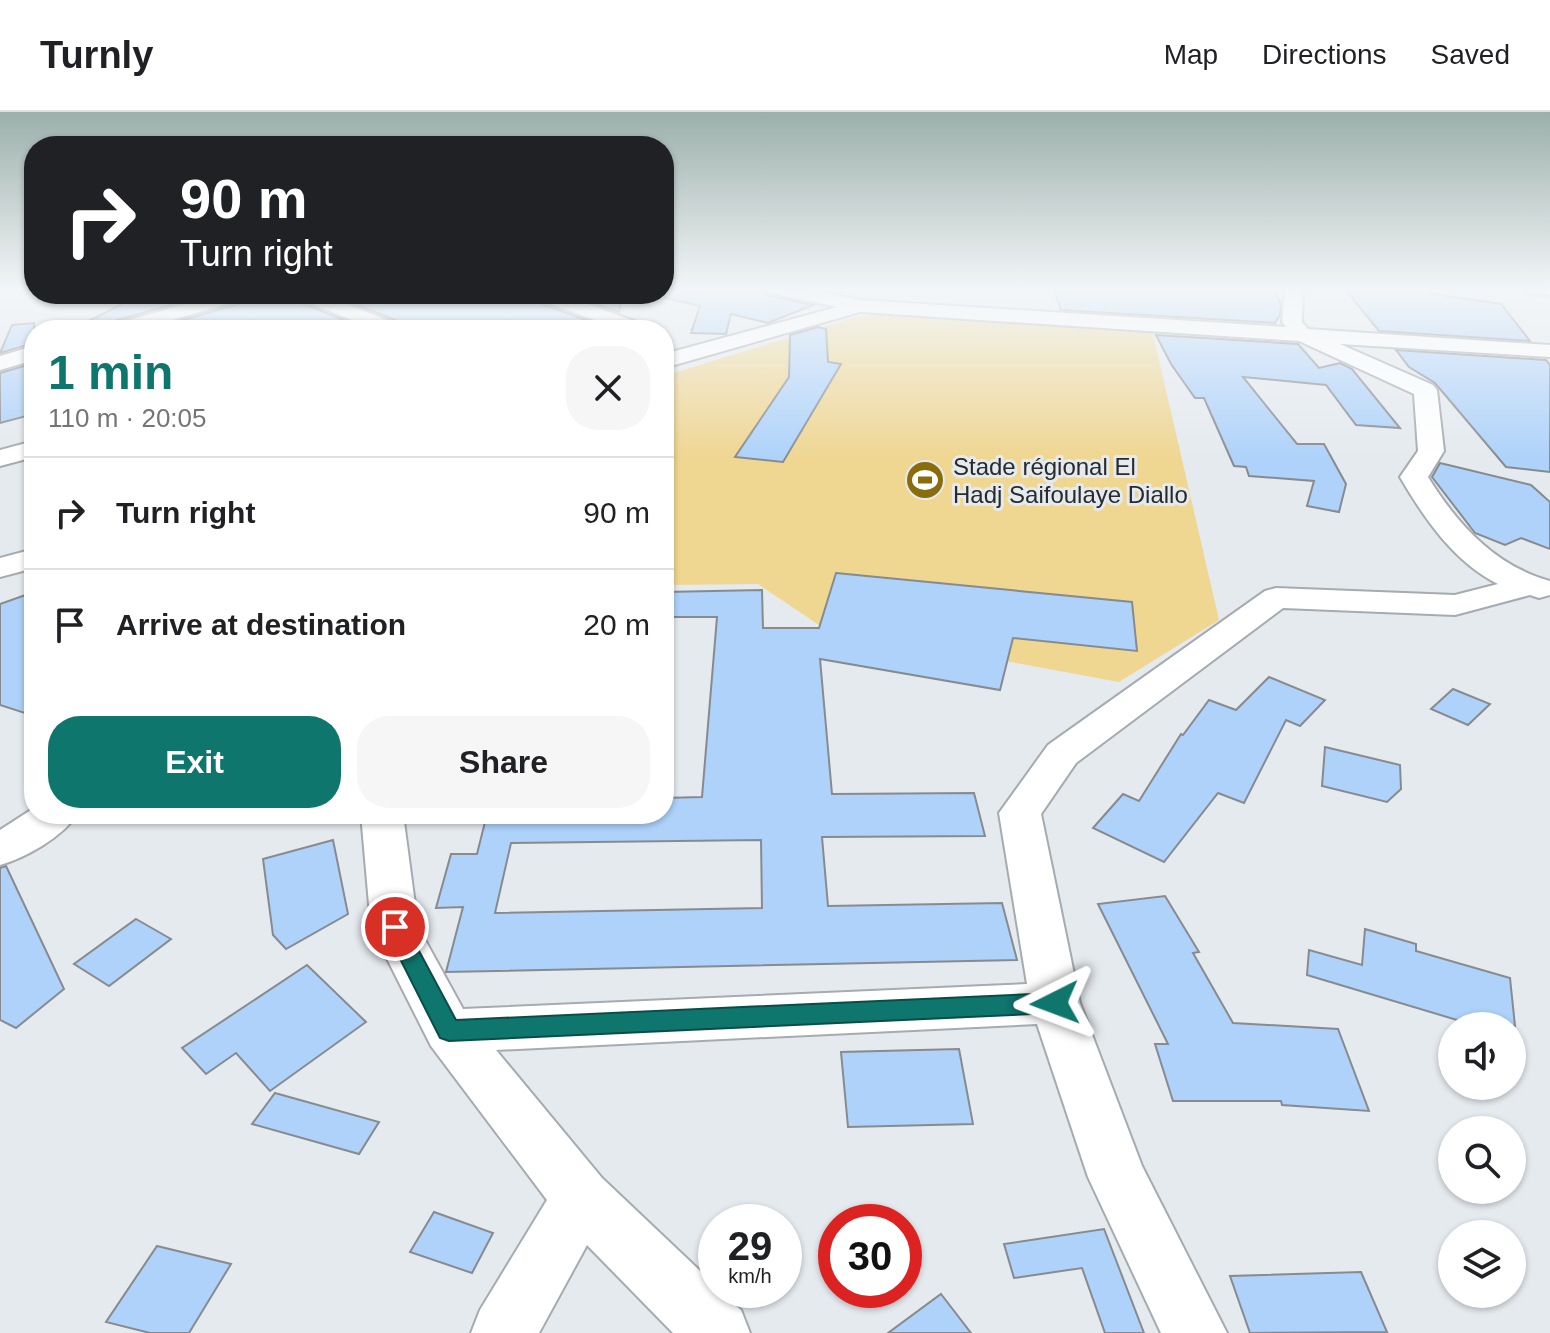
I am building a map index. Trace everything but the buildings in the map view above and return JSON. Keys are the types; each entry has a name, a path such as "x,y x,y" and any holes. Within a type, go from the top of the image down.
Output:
{"street":[{"path":"683,345 699,351"},
{"path":"674,358 721,345"},
{"path":"1325,345 1425,390 1431,451 1414,477 1431,508 1477,558 1539,588"},
{"path":"1462,345 1550,351"},
{"path":"674,351 699,351"},
{"path":"0,363 24,356"},
{"path":"0,458 24,452"},
{"path":"0,568 24,561"},
{"path":"1195,1333 1117,1177 1055,1003 1020,813 1062,754 1276,598 1455,605 1539,588"},
{"path":"0,850 40,824"},
{"path":"383,824 395,927 449,1031 581,1198 718,1333"},
{"path":"449,1031 1055,1003"},
{"path":"503,1333 581,1198"}],"shaded area":[{"name":"Stade régional El Hadj Saifoulaye Diallo","path":"765,345 1156,345 1219,620 1119,682 822,627 758,584 674,585 674,373"}],"place":[{"name":"Stade régional El Hadj Saifoulaye Diallo","path":"925,480"}],"route":[{"path":"395,927 449,1031 1055,1003"}]}
